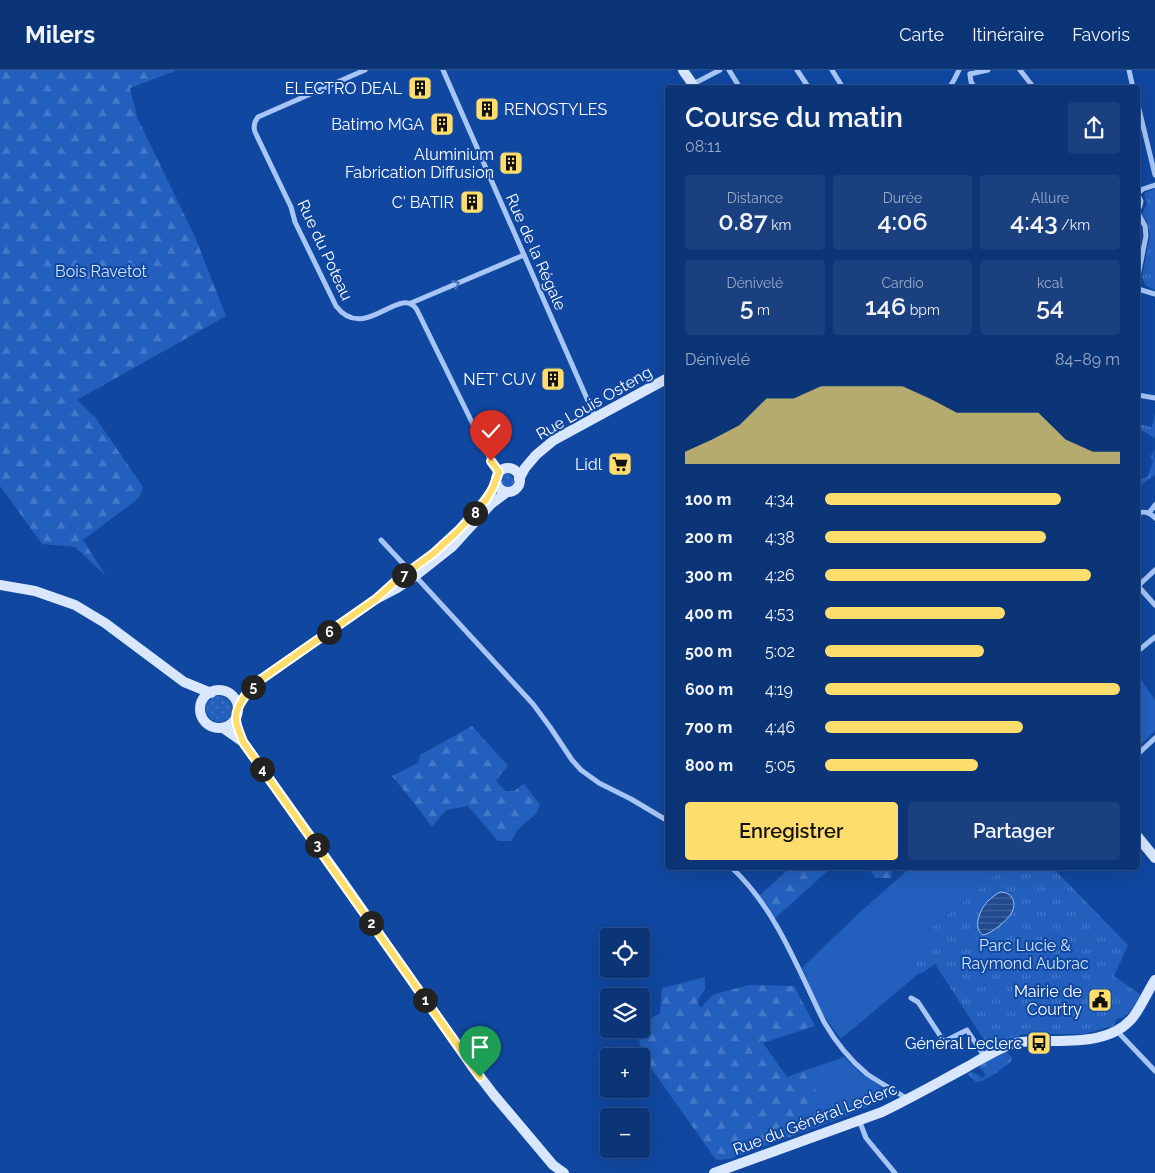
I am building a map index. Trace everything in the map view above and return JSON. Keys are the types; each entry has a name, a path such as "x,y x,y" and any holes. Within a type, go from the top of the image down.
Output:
{"main road":[{"path":"683,70 692,85"},
{"name":"Rue Louis Osteng","path":"519,479 536,455 554,440 665,380"},
{"name":"Rue Louis Osteng","path":"510,469 536,455"},
{"path":"243,742 237,713 235,699 228,693 220,691 210,693 205,697 201,706 201,715 205,722 215,728 223,728 230,724 237,713 246,694 260,680 376,599 391,586 412,574 453,546 491,504 506,492 516,489 519,479 516,472 510,469 502,470 486,500 459,530 412,574"},
{"path":"498,477 500,489 506,492"},
{"path":"0,584 35,591 75,605 105,622 184,682 210,693"},
{"path":"228,693 260,680"},
{"path":"184,682 201,706"},
{"path":"223,728 243,742 470,1065 555,1169 564,1173"},
{"path":"1140,839 1155,858"},
{"name":"Rue du Général Leclerc","path":"714,1173 882,1112 1011,1044 1028,1041 1088,1040 1116,1031 1134,1016 1155,980"}],"street":[{"name":"Rue du Poteau","path":"365,70 258,117 253,127 291,207 295,222 340,311 350,318 361,319 405,302 412,304"},
{"name":"Rue de la Régale","path":"443,70 595,417"},
{"path":"695,85 720,70"},
{"path":"729,70 738,85"},
{"path":"797,70 807,85"},
{"path":"832,70 841,85"},
{"path":"951,85 959,70"},
{"path":"964,70 970,74 988,70"},
{"path":"1020,70 1032,85"},
{"path":"1128,70 1132,85"},
{"path":"970,74 973,85"},
{"path":"1140,114 1155,175"},
{"path":"1140,192 1155,185"},
{"path":"1140,217 1145,226 1146,236 1140,266"},
{"path":"498,477 418,310 412,304 524,255"},
{"path":"1140,290 1155,294"},
{"path":"1140,395 1155,398"},
{"path":"1149,513 1155,505"},
{"path":"1140,513 1149,513 1155,518"},
{"path":"381,540 533,704 581,770 599,783 665,819"},
{"path":"1140,584 1155,570"},
{"path":"1140,588 1155,605"},
{"path":"1140,649 1155,637"},
{"path":"1140,752 1155,738"},
{"path":"734,870 745,880 773,920 829,1031 852,1060 869,1075 908,1099"},
{"path":"910,998 918,1002 943,1040 945,1041 967,1030 985,1057"},
{"path":"1116,1031 1155,1071"},
{"path":"859,1120 866,1138 895,1173"}],"green space":[{"name":"Bois Ravetot","path":"0,70 178,70 130,88 137,117 195,237 226,316 77,400 95,417 143,487 139,498 83,540 106,576 75,547 42,544 0,486"},
{"path":"1155,189 1155,290 1145,285 1142,277 1150,235 1142,214 1147,203 1144,194"},
{"path":"1155,413 1155,438 1140,429 1140,424 1152,427"},
{"path":"1155,449 1155,475 1140,486 1140,479 1147,477 1153,461 1150,457"},
{"path":"507,473 511,474 515,479 514,484 509,487 503,486 500,480"},
{"path":"1140,678 1155,700 1155,731 1140,745"},
{"path":"219,696 229,699 232,709 229,719 219,722 209,719 206,709 209,699"},
{"path":"472,726 508,766 496,781 506,791 514,791 524,784 540,805 536,814 517,830 511,841 498,841 468,806 446,810 432,827 392,776 418,763 420,755"},
{"path":"788,870 829,870 773,920 758,897"},
{"path":"870,870 892,870 891,878 875,878"},
{"path":"908,870 1002,870 925,933 928,938 908,955 922,973 918,974 841,1039 823,1015 802,968 859,913"},
{"name":"Parc Lucie & Raymond Aubrac","path":"1002,870 1055,870 1128,945 1114,976 1141,995 1131,1011 1115,1021 1115,1025 1110,1029 1109,1027 1084,1034 1023,1034 990,1049 935,964 922,973 908,955 928,938 925,933"},
{"path":"705,977 705,989 698,1000 701,1008 712,995 749,985 794,986 815,1026 763,1043 787,1077 803,1071 836,1120 730,1159 716,1160 650,1066 650,1048 641,1048 639,1038 650,1038 650,1019 660,1013 662,988"},
{"path":"1006,1052 1012,1058 1011,1061 990,1077 976,1082 968,1074 970,1072 975,1073 982,1078 985,1074 979,1067 991,1058"},
{"path":"844,1057 862,1074 894,1096 836,1120 803,1071"}],"shaded area":[{"path":"1000,892 1008,894 1014,901 1012,912 999,926 983,935 978,928 978,919 987,902"}],"place":[{"name":"ELECTRO DEAL","path":"420,88"},
{"name":"RENOSTYLES","path":"487,109"},
{"name":"Batimo MGA","path":"442,124"},
{"name":"Aluminium Fabrication Diffusion","path":"511,163"},
{"name":"C' BATIR","path":"472,202"},
{"name":"NET' CUV","path":"553,379"},
{"name":"Lidl","path":"620,464"},
{"name":"Mairie de Courtry","path":"1100,1000"},
{"name":"Général Leclerc","path":"1039,1043"}],"route":[{"path":"480,1077 243,742 236,718 238,707 246,694 260,680 376,599 396,581 443,546 459,530 486,500 496,482 499,472 491,461"}]}
